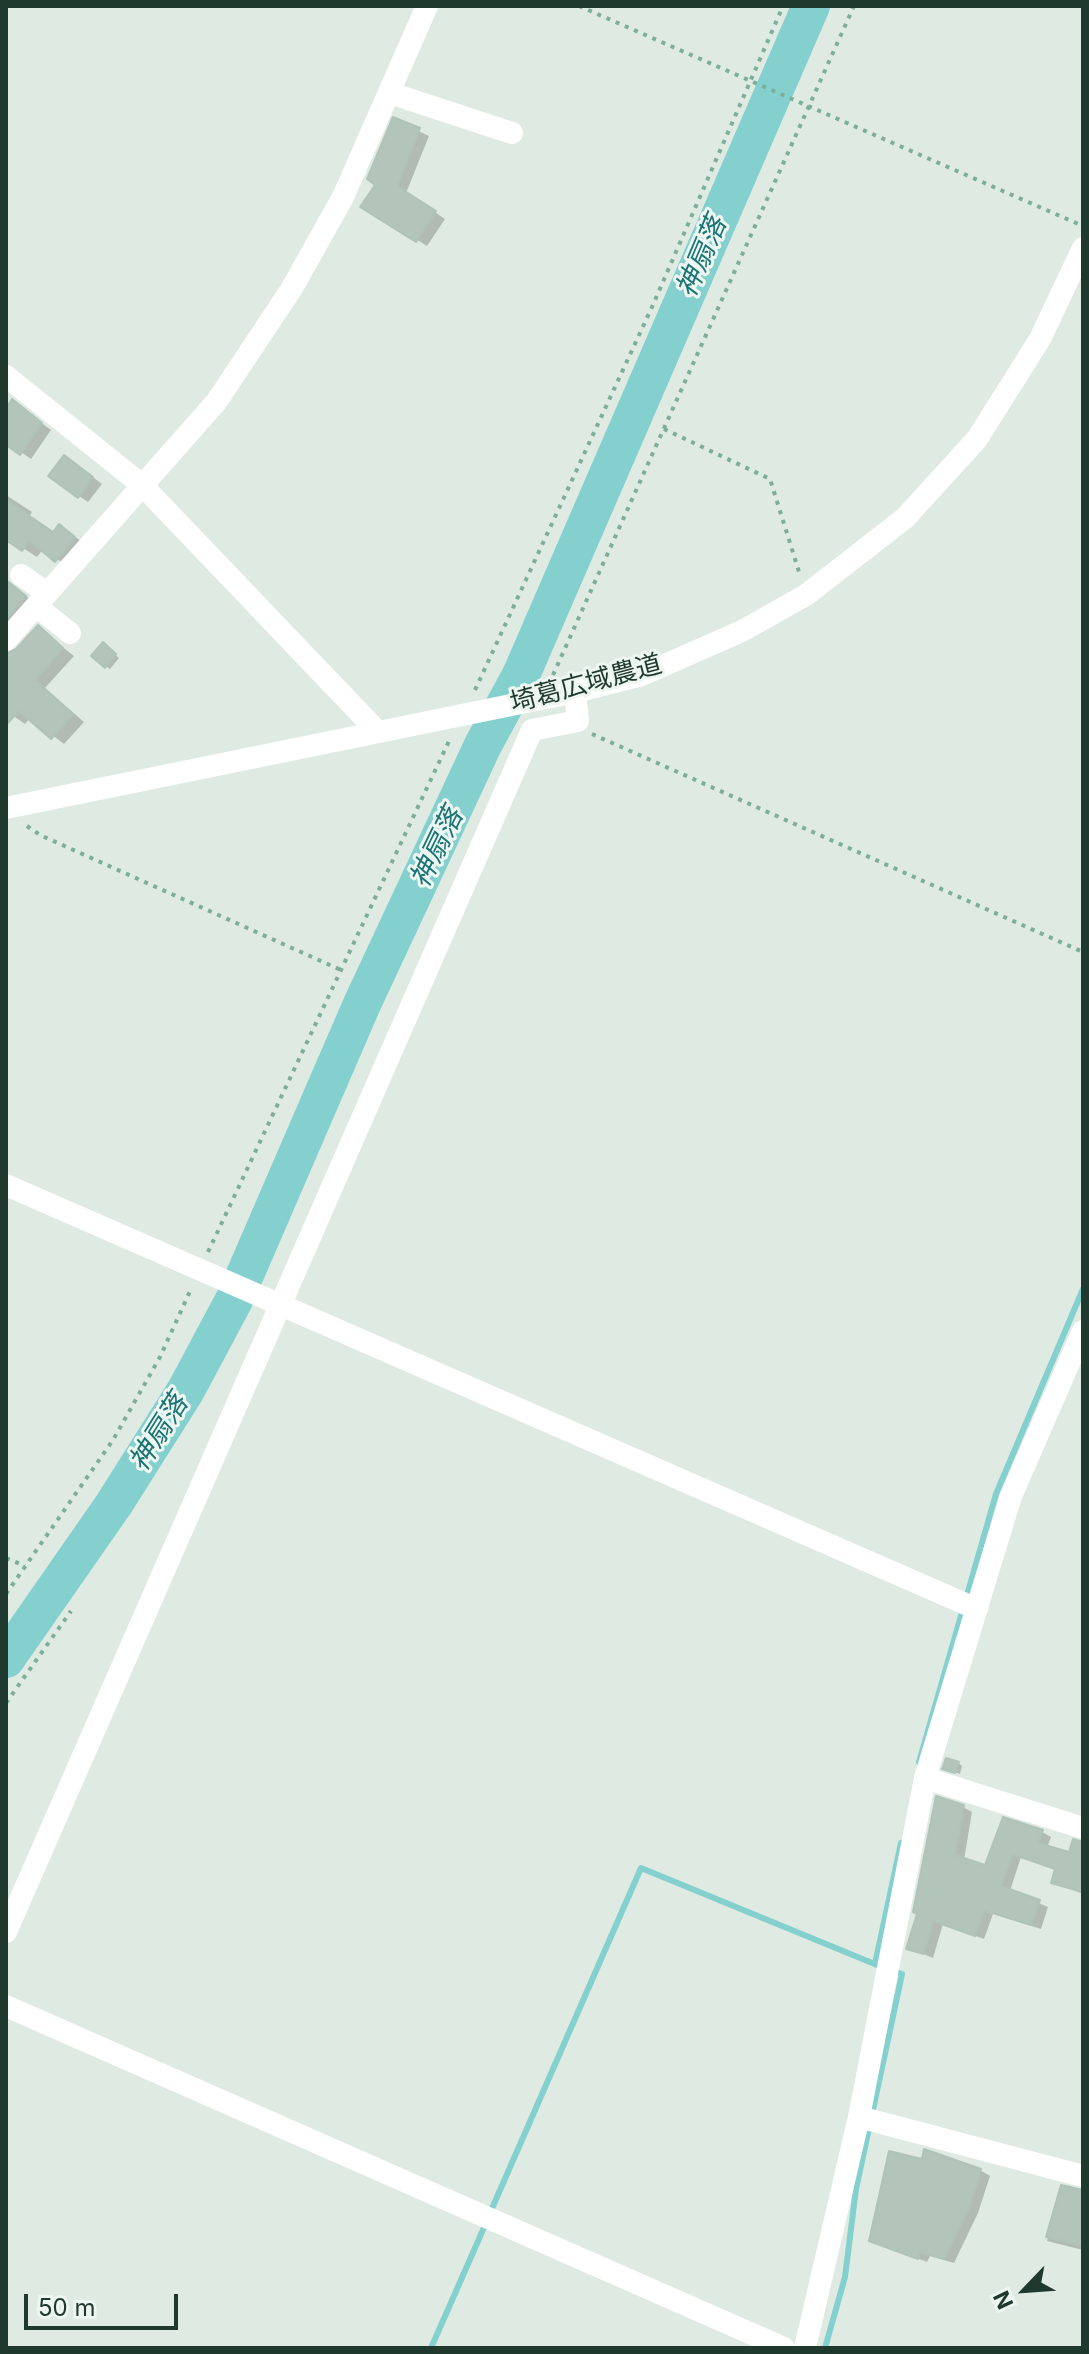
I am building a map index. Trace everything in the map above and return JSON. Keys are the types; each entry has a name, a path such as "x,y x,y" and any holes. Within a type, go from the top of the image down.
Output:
{"street":[{"path":"6,640 217,401 292,288 343,197 427,6"},
{"path":"390,93 512,133"},
{"name":"埼葛広域農道","path":"12,813 575,692 642,675 742,631 806,595 905,518 977,439 1040,339 1083,248"},
{"path":"6,376 142,485 378,732"},
{"path":"21,575 70,633"},
{"path":"6,1932 532,730 578,721 575,692"},
{"path":"6,1185 977,1609"},
{"path":"805,2348 859,2117 925,1778 1011,1496 1073,1383 1083,1331"},
{"path":"925,1778 1083,1828"},
{"path":"6,2006 784,2348"},
{"path":"859,2117 1083,2176"}],"path":[{"path":"579,6 1083,226"},
{"path":"6,1594 113,1440 160,1357 652,307 783,6"},
{"path":"542,698 854,6"},
{"path":"664,429 770,479 806,595"},
{"path":"578,721 595,738 1083,952"},
{"path":"12,813 40,835 341,970"},
{"path":"6,1558 25,1566"},
{"path":"6,1703 71,1611"}],"building":[{"path":"393,117 420,128 397,186 436,211 416,242 360,207 375,185 367,179"},
{"path":"12,399 42,423 20,455 6,445 6,409"},
{"path":"64,455 93,477 78,498 48,476"},
{"path":"6,500 53,532 59,524 75,537 55,562 29,540 22,551 6,540"},
{"path":"6,580 26,596 6,619"},
{"path":"38,625 63,648 35,680 73,714 51,739 19,711 6,725 6,654 16,649"},
{"path":"103,642 116,654 105,668 91,656"},
{"path":"946,1758 959,1762 955,1773 942,1769"},
{"path":"936,1796 964,1805 955,1855 985,1865 1003,1817 1043,1830 1038,1843 1069,1852 1073,1839 1083,1842 1083,1892 1051,1883 1055,1869 1012,1854 1001,1886 1040,1900 1031,1925 984,1910 975,1936 933,1921 924,1954 906,1949 917,1914 913,1912"},
{"path":"924,2149 981,2169 969,2207 944,2259 920,2252 918,2259 869,2241 889,2151 922,2159"},
{"path":"1061,2185 1083,2190 1083,2246 1046,2237"}],"waterway":[{"name":"神扇落","path":"6,1659 114,1504 186,1390 234,1300 362,1004 483,745 521,675 811,6"},
{"path":"919,1762 996,1494 1083,1289"},
{"path":"875,1964 901,1843"},
{"path":"490,2213 641,1868 882,1967"},
{"path":"825,2348 845,2277 856,2189 902,1974 893,1971"},
{"path":"431,2348 486,2223"}]}
